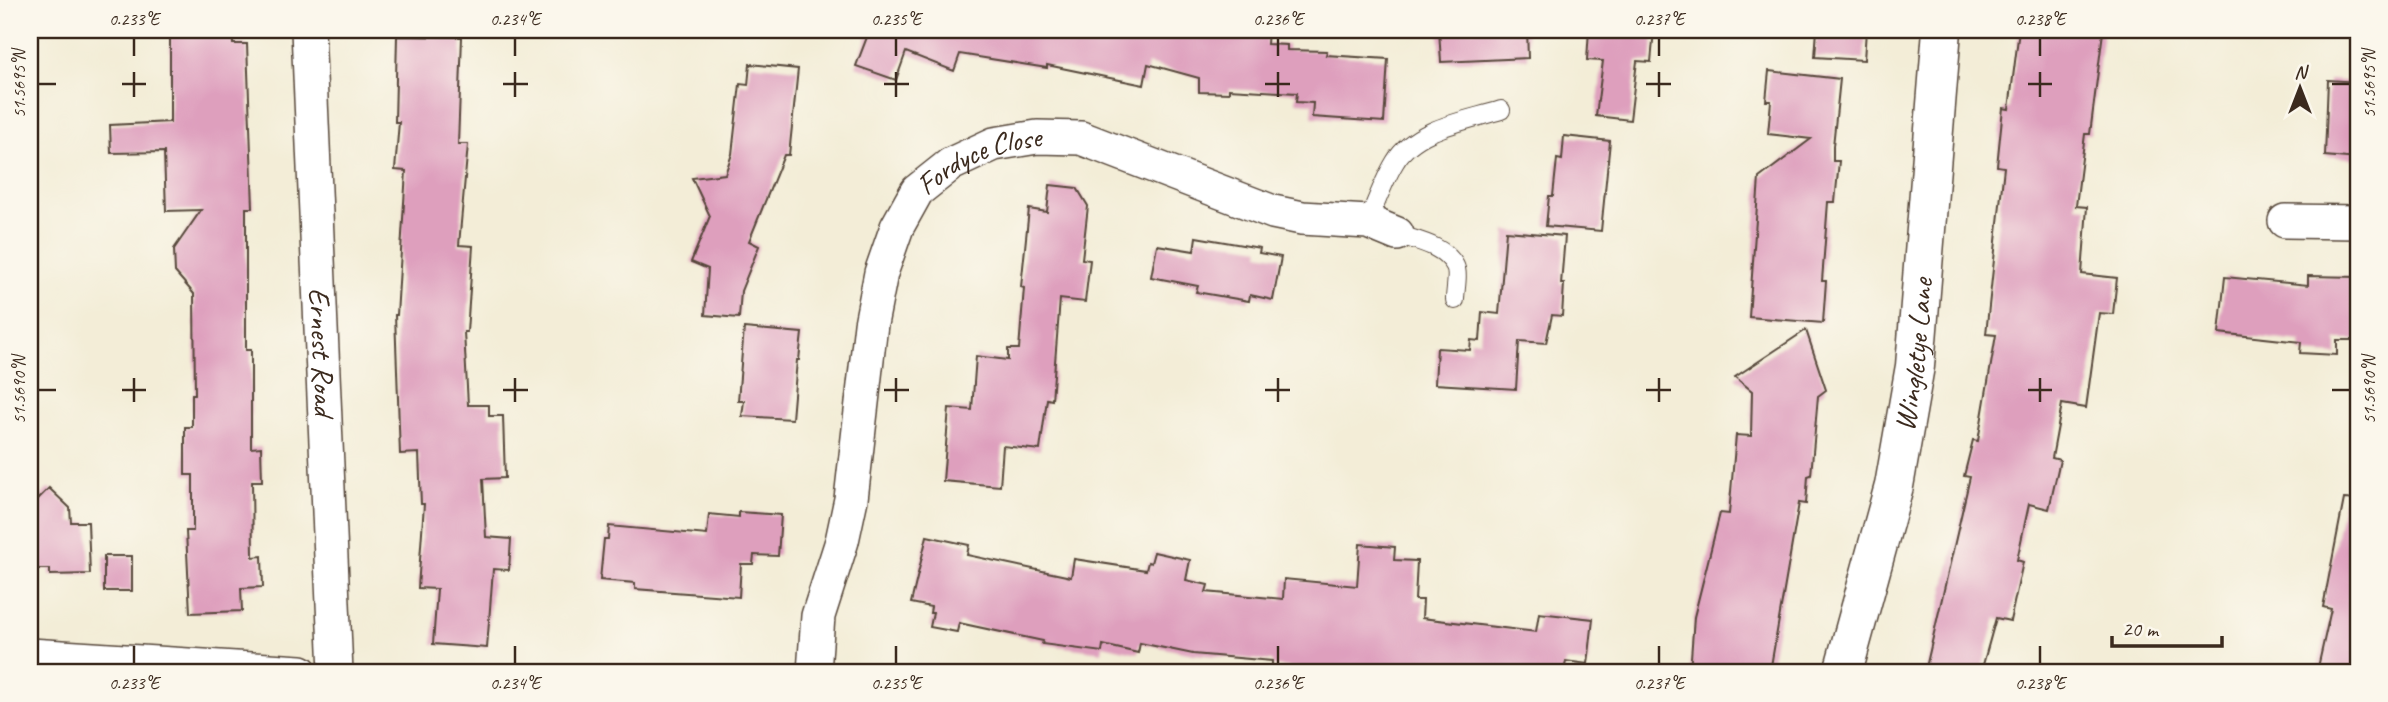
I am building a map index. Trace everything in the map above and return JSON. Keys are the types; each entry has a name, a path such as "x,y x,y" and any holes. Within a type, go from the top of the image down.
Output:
{"street":[{"name":"Ernest Road","path":"307,30 337,672"},
{"name":"Wingletye Lane","path":"1843,672 1894,485 1915,366 1942,30"},
{"name":"Fordyce Close","path":"814,672 818,616 842,541 851,499 871,324 881,273 897,227 917,191 951,164 994,144 1037,137 1081,138 1273,212 1382,228"},
{"path":"2285,221 2358,222"},
{"path":"30,655 301,672"}],"lane":[{"path":"1455,300 1456,268 1444,253 1382,228 1395,161 1408,145 1431,132 1501,110"}],"building":[{"path":"170,30 232,30 233,44 247,44 253,208 246,208 246,350 251,350 251,448 261,447 262,481 252,481 253,557 262,556 263,587 241,588 242,611 190,613 186,531 193,531 193,475 185,475 185,427 192,427 192,394 195,394 194,294 175,272 174,249 201,210 166,211 164,152 111,153 110,125 170,122"},
{"path":"854,30 1268,30 1267,44 1287,45 1287,50 1327,51 1326,55 1388,59 1384,122 1312,117 1313,103 1296,102 1297,93 1229,89 1229,93 1199,92 1199,78 1148,64 1144,85 1047,65 1047,68 960,54 954,71 906,52 896,80 856,66 867,37"},
{"path":"1439,30 1527,30 1528,58 1441,62"},
{"path":"1589,30 1654,30 1651,62 1637,61 1630,120 1596,116 1603,61 1587,60"},
{"path":"1817,30 1866,30 1864,60 1815,57"},
{"path":"2019,30 2103,32 2090,134 2085,134 2076,206 2087,207 2082,274 2117,278 2113,314 2099,313 2086,408 2062,404 2052,458 2060,460 2049,509 2029,504 2017,560 2023,562 2010,621 1996,618 1981,672 1925,672 1970,477 1964,476 1973,440 1978,441 1996,335 1986,334 2004,167 1997,166 2003,108 2009,109"},
{"path":"397,36 462,37 458,144 468,144 459,245 473,246 467,332 464,332 468,405 489,405 489,416 503,416 505,478 483,479 486,537 511,539 509,570 493,569 487,648 433,644 437,589 418,588 424,504 421,504 419,453 400,454 395,315 406,171 395,170 399,122 395,122"},
{"path":"750,64 798,69 789,155 784,155 749,241 759,246 741,291 739,318 705,315 708,269 691,262 710,216 692,178 725,174 732,154 740,84 748,85"},
{"path":"1769,71 1840,79 1833,146 1833,161 1839,161 1835,202 1828,202 1822,281 1826,281 1823,323 1749,317 1759,178 1811,139 1768,134 1771,101 1766,101"},
{"path":"2328,80 2358,82 2358,159 2325,156"},
{"path":"1564,136 1610,141 1601,231 1546,226 1549,196 1553,196 1557,159 1562,160"},
{"path":"1050,185 1077,188 1088,206 1082,259 1090,260 1085,302 1060,299 1052,400 1047,399 1040,450 1003,446 1000,486 943,481 949,408 972,410 976,356 1008,360 1008,349 1019,349 1024,288 1021,287 1029,209 1047,212"},
{"path":"1506,231 1565,236 1561,284 1564,284 1562,316 1552,315 1546,343 1519,341 1516,389 1435,384 1437,348 1470,350 1471,340 1480,341 1482,312 1499,314"},
{"path":"1196,237 1260,248 1259,253 1281,257 1273,300 1250,295 1249,301 1196,292 1198,286 1151,277 1157,245 1194,251"},
{"path":"2308,276 2358,277 2358,340 2337,340 2337,355 2300,353 2301,342 2219,333 2225,277 2308,285"},
{"path":"744,328 802,333 792,419 742,416 744,401 738,401"},
{"path":"1806,330 1826,390 1818,396 1806,504 1799,503 1770,672 1690,672 1694,617 1720,513 1729,514 1736,435 1751,436 1752,391 1735,377"},
{"path":"49,488 70,508 71,522 88,522 90,574 50,575 50,569 30,569 30,507"},
{"path":"2344,499 2358,500 2358,672 2317,672 2331,609 2323,607"},
{"path":"739,512 781,515 778,556 754,555 753,564 741,564 739,597 635,589 635,583 600,580 604,539 608,539 609,526 707,535 709,514 739,517"},
{"path":"927,536 969,545 967,555 1071,577 1074,559 1146,570 1154,552 1190,560 1186,580 1208,585 1206,592 1283,599 1284,579 1357,586 1360,544 1395,547 1394,560 1417,561 1415,600 1423,600 1422,618 1536,632 1539,613 1593,619 1588,664 1566,661 1564,672 1356,672 1272,666 1272,661 1193,654 1140,643 1138,653 1103,645 1102,652 1042,644 1043,641 959,623 957,632 930,627 933,613 930,613 931,607 911,603"},
{"path":"104,556 132,556 132,591 104,591"}]}
